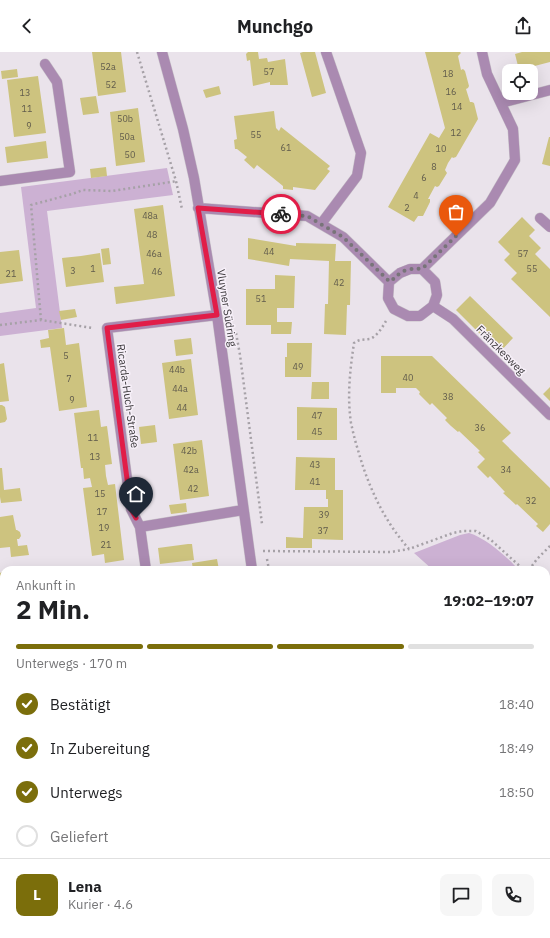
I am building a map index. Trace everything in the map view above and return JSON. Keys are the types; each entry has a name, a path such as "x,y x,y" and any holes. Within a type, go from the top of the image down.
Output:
{"street":[{"name":"Vluyner Südring","path":"162,52 183,129 194,178 217,315 251,566"},
{"path":"321,224 357,176 361,153 326,52"},
{"path":"422,269 434,282 437,294 433,306 420,316 408,316 394,309 388,298 390,282 400,272 410,269 422,269 490,203 515,160 513,129 487,74 482,52"},
{"path":"0,181 70,172 57,82 45,64"},
{"path":"501,103 550,90"},
{"path":"198,208 307,216 343,237 390,282"},
{"path":"540,218 550,227"},
{"name":"Fränzkesweg","path":"433,306 453,319 550,415"},
{"path":"107,328 217,315"},
{"name":"Ricarda-Huch-Straße","path":"107,328 131,509 140,526 145,566"},
{"path":"140,526 243,510"}],"path":[{"path":"41,320 31,204 83,190 112,191 194,178"},
{"path":"394,309 375,336 369,339 357,340 354,343 350,372 349,396 351,423 365,474 385,517 399,538 409,549"},
{"path":"0,325 41,320 90,328 107,328"},
{"path":"249,551 391,552 409,549 453,533 476,531 491,540 520,566"},
{"path":"532,566 550,546"}],"shaded area":[{"path":"167,168 173,195 47,211 62,328 0,336 0,313 36,308 21,187"},
{"path":"469,533 476,535 489,543 515,566 429,566 414,553"}],"building":[{"path":"92,52 121,52 126,92 98,96"},
{"path":"248,52 258,52 259,59 267,58 268,62 285,59 288,85 270,85 270,82 253,86 250,60 247,61 246,54"},
{"path":"315,52 326,93 312,97 300,53"},
{"path":"425,52 461,53 458,56 461,70 463,69 465,71 469,86 466,89 470,102 474,103 478,119 456,157 452,157 448,163 445,170 447,173 439,186 435,186 428,199 430,199 430,202 423,216 418,216 414,222 388,207 430,133 439,138 445,128"},
{"path":"522,52 550,52 550,62 538,65 518,64 515,54"},
{"path":"17,69 18,77 2,79 1,71"},
{"path":"38,76 46,133 14,137 7,80"},
{"path":"219,86 221,94 206,98 203,90"},
{"path":"96,96 99,113 83,115 80,98"},
{"path":"138,108 145,162 116,166 110,112"},
{"path":"274,111 276,128 279,131 281,127 330,166 327,169 330,171 315,190 293,187 293,190 283,189 283,186 257,165 254,169 244,160 247,157 235,149 234,140 237,139 234,116"},
{"path":"550,137 550,166 542,164"},
{"path":"46,141 48,158 7,163 5,147"},
{"path":"106,167 107,176 91,178 90,169"},
{"path":"163,205 175,296 116,304 114,287 144,284 134,209"},
{"path":"522,217 535,230 529,236 541,248 535,254 550,269 550,317 511,279 517,273 504,260 510,254 498,242"},
{"path":"248,238 296,246 296,243 336,244 335,261 351,261 350,305 347,305 346,335 324,334 325,304 328,304 329,261 290,259 289,266 248,259"},
{"path":"109,248 111,264 103,265 101,249"},
{"path":"19,250 23,281 0,284 0,252"},
{"path":"100,253 104,282 66,287 62,258"},
{"path":"275,275 295,276 294,308 277,308 277,322 292,322 291,334 271,334 271,325 246,325 246,289 275,289"},
{"path":"470,296 513,338 499,353 456,310"},
{"path":"75,309 77,317 61,320 59,311"},
{"path":"64,328 66,345 79,343 87,407 59,411 50,347 41,348 40,340 49,338 48,330"},
{"path":"191,338 193,354 176,356 174,340"},
{"path":"287,343 312,343 311,377 285,377"},
{"path":"381,356 432,356 511,433 502,441 550,488 550,524 543,532 536,526 538,524 503,493 505,492 490,476 488,478 477,467 485,459 478,452 480,451 459,431 458,432 451,426 445,420 447,418 432,403 430,405 419,394 420,392 416,388 396,388 396,393 381,393"},
{"path":"191,359 198,415 169,419 162,363"},
{"path":"4,363 9,401 0,402 0,364"},
{"path":"312,382 329,382 329,399 311,399"},
{"path":"550,387 550,401 543,394"},
{"path":"0,405 5,407 7,419 5,422 0,423"},
{"path":"297,407 337,408 337,440 297,440"},
{"path":"99,410 101,427 107,426 112,464 105,465 106,476 108,485 115,484 124,560 105,563 104,554 92,556 83,488 92,487 90,478 84,479 83,468 81,468 74,413"},
{"path":"155,425 157,442 141,444 139,427"},
{"path":"202,440 209,496 180,500 173,444"},
{"path":"296,457 335,458 335,490 343,490 343,540 312,539 312,548 286,548 286,537 303,538 304,507 328,507 326,490 295,490"},
{"path":"0,468 2,468 4,490 20,488 22,501 1,503"},
{"path":"186,503 187,512 171,514 169,505"},
{"path":"13,515 16,530 20,532 21,536 17,539 18,546 27,545 29,555 11,557 10,547 0,548 0,517"},
{"path":"192,544 194,560 160,564 158,548"},
{"path":"217,559 218,566 192,566 192,563"}],"way so far":[{"path":"281,214 307,216 343,237 390,282 400,272 410,269 422,269 456,236"}],"route":[{"path":"136,518 131,509 107,328 217,315 198,208 281,214"}]}
